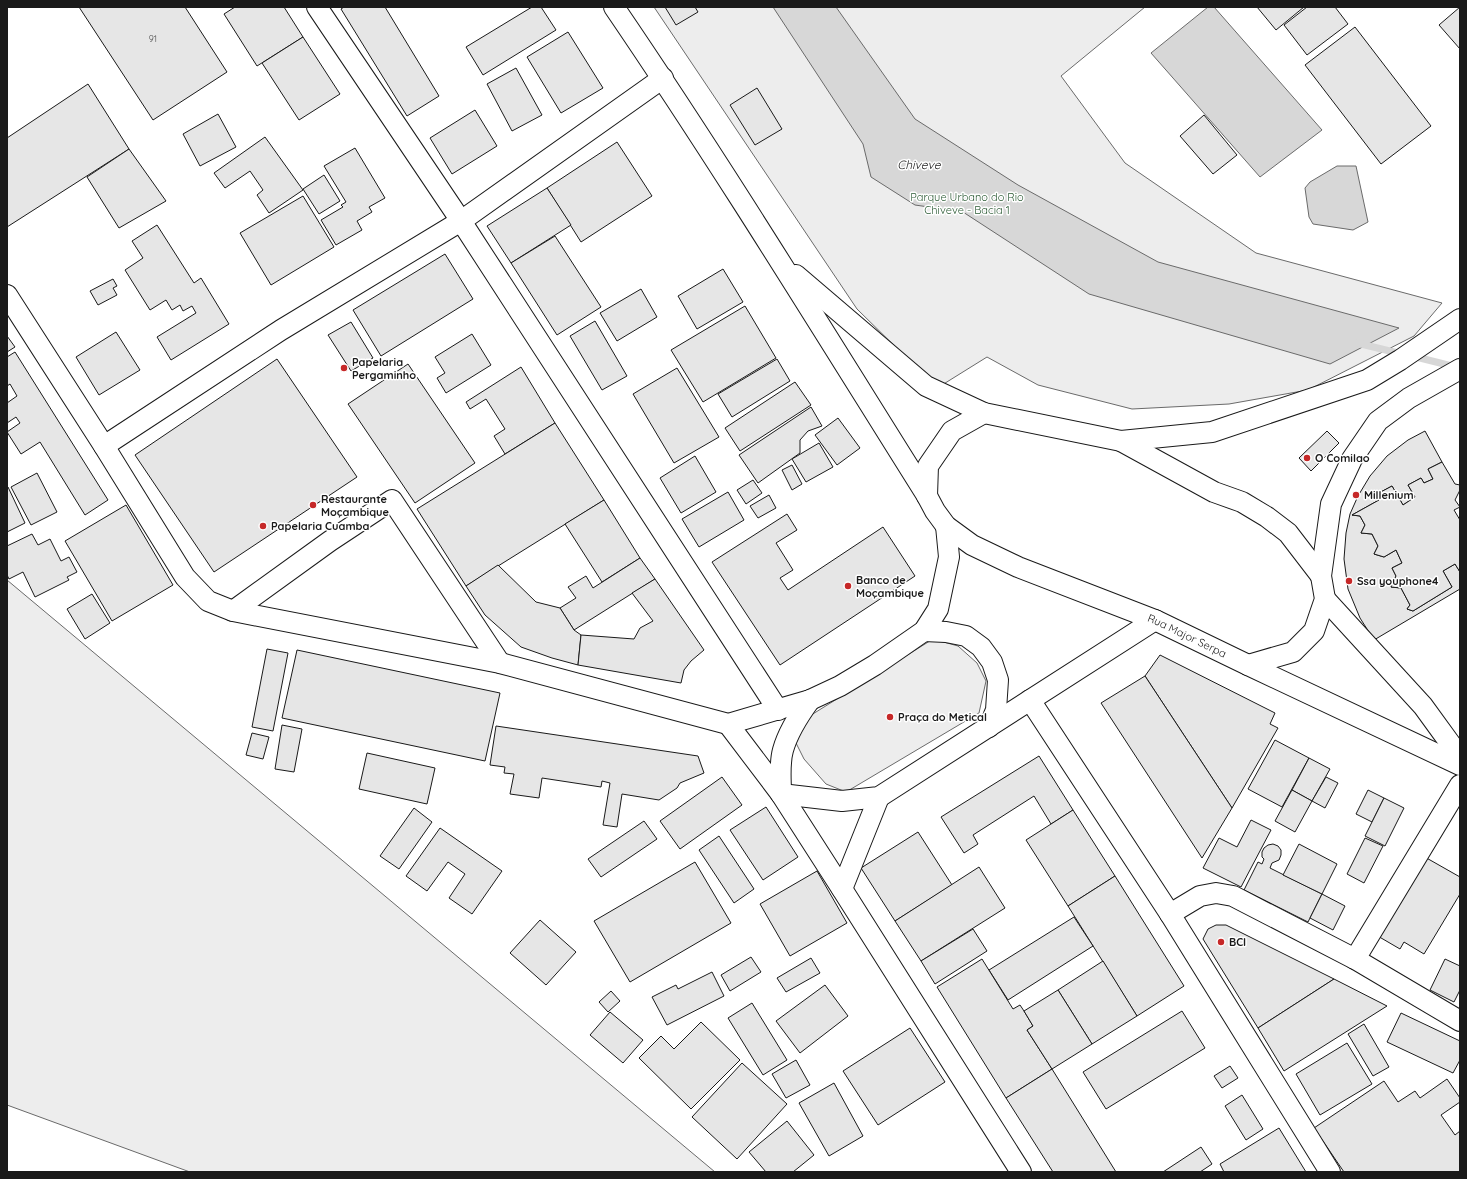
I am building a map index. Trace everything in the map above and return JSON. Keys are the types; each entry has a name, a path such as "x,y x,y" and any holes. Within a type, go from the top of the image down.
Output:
{"street":[{"path":"317,7 461,221 778,710"},
{"name":"Rua Major Serpa","path":"614,7 662,78 780,262 935,511 946,526 972,545 1018,567 1155,620 1460,765"},
{"path":"104,446 281,330 461,221 662,78"},
{"path":"780,262 926,386 984,413 1121,441 1214,492 1242,502 1267,517 1288,533 1321,576"},
{"path":"7,295 104,446 185,577 208,601 233,611 500,663 728,724 810,700 840,686 875,665 924,631 938,609 943,587 949,557 946,526"},
{"path":"1121,441 1212,432 1367,380 1400,360 1460,319"},
{"path":"1248,665 1293,652 1314,631 1325,599 1321,576 1331,504 1352,458 1378,421 1409,398 1460,369"},
{"path":"927,496 928,466 952,431 984,413"},
{"path":"233,611 330,541 392,500 500,663"},
{"path":"1325,599 1423,706 1460,757"},
{"path":"781,794 842,802 879,797 1155,620"},
{"path":"924,631 946,632 966,636 981,647 992,662 998,680 996,710 989,727"},
{"path":"781,794 780,767 783,750 791,730 810,700"},
{"path":"1030,700 1170,914 1330,1172"},
{"path":"728,724 781,794 1021,1172"},
{"path":"1354,959 1460,785"},
{"path":"842,888 879,797"},
{"path":"1170,914 1200,896 1216,893 1233,896 1354,959 1460,1021"}],"shaded area":[{"name":"Parque Urbano do Rio Chiveve - Bacia 1","path":"654,7 1145,7 1061,76 1125,163 1256,253 1442,303 1414,336 1308,390 1229,404 1132,409 1038,385 987,357 942,385 918,369 857,309"},
{"path":"7,580 715,1172 190,1172 7,1105"},
{"name":"Praça do Metical","path":"933,639 958,646 977,663 986,681 979,713 846,792 826,784 804,759 795,741 800,722"}],"water":[{"name":"Chiveve","path":"773,7 836,7 915,119 1018,185 1158,262 1399,328 1330,364 1089,294 963,212 915,205 871,177 863,144"},
{"path":"1208,7 1214,7 1322,130 1260,177 1151,53"},
{"path":"1337,166 1356,166 1368,222 1353,230 1313,224 1309,217 1305,188 1310,182"}],"building":[{"path":"79,7 185,7 227,72 153,120"},
{"path":"235,7 284,7 303,37 257,66 224,14"},
{"path":"344,7 385,7 439,96 407,116 341,9"},
{"path":"532,7 541,7 556,30 483,75 466,47"},
{"path":"665,7 695,7 698,12 676,25"},
{"path":"1257,7 1304,7 1276,30"},
{"path":"1307,7 1335,7 1348,24 1307,55 1284,25"},
{"path":"1460,7 1460,49 1439,25"},
{"path":"1355,27 1431,126 1381,164 1305,65"},
{"path":"568,32 603,88 561,113 527,57"},
{"path":"303,37 340,94 299,120 262,63"},
{"path":"516,68 542,115 512,131 487,84"},
{"path":"88,84 129,149 7,227 7,138"},
{"path":"757,88 782,129 755,145 730,105"},
{"path":"475,110 497,146 452,174 430,138"},
{"path":"218,114 236,147 200,166 183,134"},
{"path":"1204,115 1237,155 1213,174 1180,136"},
{"path":"265,137 303,190 269,213 257,195 263,190 250,171 225,188 214,173"},
{"path":"617,142 652,196 581,242 547,188"},
{"path":"355,148 385,198 369,207 372,212 357,221 362,230 336,245 321,220 343,207 341,205 346,202 324,166"},
{"path":"129,149 166,201 119,228 87,177"},
{"path":"324,175 340,201 319,214 303,189"},
{"path":"547,188 571,225 511,263 487,226"},
{"path":"303,196 334,247 271,285 240,233"},
{"path":"157,225 194,283 201,278 229,324 171,360 157,337 196,313 192,306 183,311 180,305 172,310 166,300 150,310 125,270 143,258 132,241"},
{"path":"555,236 601,307 557,335 511,263"},
{"path":"445,254 473,299 381,356 353,310"},
{"path":"723,269 743,302 697,329 678,296"},
{"path":"113,279 117,286 113,288 117,295 98,305 90,291"},
{"path":"641,289 657,317 617,341 600,313"},
{"path":"745,306 776,358 703,402 671,350"},
{"path":"595,321 627,376 602,390 570,336"},
{"path":"351,322 373,358 351,371 328,335"},
{"path":"116,332 140,370 99,395 76,357"},
{"path":"472,334 491,365 446,393 437,378 445,373 435,357"},
{"path":"7,336 15,347 7,352"},
{"path":"15,352 108,500 85,515 40,442 21,454 7,432 20,423 16,417 7,423 7,403 17,396 10,384 7,386 7,357"},
{"path":"277,359 357,477 214,572 135,455"},
{"path":"777,359 790,381 732,417 718,394"},
{"path":"408,364 475,463 415,503 348,404"},
{"path":"521,367 555,423 505,454 494,436 505,429 486,399 470,409 466,402"},
{"path":"677,368 719,437 674,463 633,394"},
{"path":"795,382 811,405 740,451 725,428"},
{"path":"811,407 822,426 808,431 800,440 800,453 758,483 739,455"},
{"path":"838,418 860,448 837,465 815,435"},
{"path":"555,423 604,500 466,586 417,509"},
{"path":"1327,431 1339,443 1311,471 1299,458"},
{"path":"1425,431 1442,462 1428,469 1433,479 1424,483 1421,478 1408,485 1415,497 1403,505 1392,486 1377,494 1379,500 1352,515 1360,516 1365,525 1361,533 1372,534 1378,546 1374,554 1384,557 1396,550 1402,563 1392,568 1396,576 1391,587 1401,588 1410,605 1407,609 1413,611 1452,587 1443,571 1455,564 1460,572 1460,589 1374,640 1360,618 1348,589 1344,559 1346,533 1350,514 1358,496 1370,476 1387,456 1408,440"},
{"path":"819,443 833,467 806,482 792,459"},
{"path":"695,456 716,492 681,513 660,478"},
{"path":"1442,462 1455,484 1460,485 1460,490 1455,500 1460,507 1454,510 1460,520 1460,572 1455,564 1443,571 1452,587 1413,611 1407,609 1410,605 1401,588 1391,587 1396,576 1392,568 1402,563 1396,550 1384,557 1374,554 1378,546 1372,534 1361,533 1365,525 1360,516 1352,515 1379,500 1377,494 1392,486 1403,505 1415,497 1408,485 1421,478 1424,483 1433,479 1428,469"},
{"path":"792,465 802,484 792,490 782,470"},
{"path":"37,473 57,512 31,525 11,487"},
{"path":"753,480 762,493 746,504 737,490"},
{"path":"8,487 25,523 7,532 7,488"},
{"path":"728,492 744,520 699,547 682,519"},
{"path":"769,495 776,508 758,518 750,506"},
{"path":"604,500 640,558 602,582 565,524"},
{"path":"126,505 173,585 112,621 65,541"},
{"name":"Banco de Moçambique","path":"787,514 797,530 776,543 793,570 780,578 788,590 883,527 915,576 780,665 712,562"},
{"path":"32,534 38,545 50,539 61,561 69,557 77,572 67,577 69,580 35,597 23,572 9,579 7,575 7,546"},
{"path":"640,558 655,579 574,630 560,608 576,598 568,587 586,576 593,588"},
{"path":"498,565 536,602 560,608 574,630 581,635 578,665 521,647 485,615 466,586"},
{"path":"655,579 704,650 691,661 684,670 681,683 578,665 581,635 634,639 640,628 653,621 632,593"},
{"path":"92,594 110,623 85,639 67,609"},
{"path":"267,649 288,653 273,731 252,727"},
{"path":"297,650 500,693 485,761 282,718"},
{"path":"1160,655 1275,713 1270,724 1278,728 1232,808 1145,676"},
{"path":"1145,676 1232,808 1202,858 1101,703"},
{"path":"282,725 302,729 294,772 275,769"},
{"path":"496,726 698,756 704,773 680,783 677,788 659,800 622,794 617,827 603,825 610,783 602,781 601,787 542,778 539,798 510,794 514,774 504,773 505,767 490,765"},
{"path":"252,733 269,737 263,759 246,755"},
{"path":"1275,740 1309,758 1282,807 1248,789"},
{"path":"367,753 435,768 427,804 359,789"},
{"path":"1039,756 1073,810 1051,824 1034,796 973,835 978,844 964,853 941,817"},
{"path":"1309,758 1330,769 1312,801 1292,790"},
{"path":"722,777 742,805 680,849 660,821"},
{"path":"1326,777 1338,783 1325,808 1312,801"},
{"path":"1292,790 1312,801 1295,832 1275,821"},
{"path":"1368,790 1384,798 1372,822 1356,814"},
{"path":"1384,798 1404,808 1385,846 1365,836"},
{"path":"766,807 798,857 763,880 730,830"},
{"path":"414,808 432,822 399,869 380,856"},
{"path":"1073,810 1115,876 1068,906 1026,840"},
{"path":"1251,820 1271,830 1241,887 1203,868 1219,838 1237,847"},
{"path":"644,821 657,839 601,877 588,859"},
{"path":"440,828 502,871 472,914 449,898 465,874 448,862 427,891 406,876"},
{"path":"918,832 952,885 895,921 861,868"},
{"path":"719,836 754,889 734,903 699,850"},
{"path":"1365,838 1383,846 1364,883 1347,874"},
{"path":"1273,844 1278,846 1281,850 1281,855 1279,860 1272,863 1270,868 1322,894 1308,922 1244,890 1258,862 1262,864 1264,859 1262,857 1262,852 1264,848"},
{"path":"1299,844 1337,864 1322,894 1283,875"},
{"path":"1423,856 1460,877 1460,894 1424,954 1404,942 1400,949 1376,935"},
{"path":"695,862 731,923 630,982 594,921"},
{"path":"979,867 1005,908 921,961 895,921"},
{"path":"817,871 847,923 790,956 760,904"},
{"path":"1115,876 1184,986 1137,1016 1068,906"},
{"path":"1322,894 1345,906 1333,930 1310,918"},
{"path":"1074,917 1093,946 1008,1000 989,970"},
{"path":"540,920 576,952 546,985 510,953"},
{"path":"1216,925 1226,925 1334,979 1258,1028 1203,939 1208,929"},
{"path":"973,929 987,951 935,984 921,961"},
{"path":"751,957 761,972 730,991 721,975"},
{"path":"811,958 820,973 786,992 777,978"},
{"path":"982,959 1013,1009 1020,1005 1024,1011 1033,1026 1027,1030 1052,1069 1006,1098 937,987"},
{"path":"1445,959 1460,966 1460,990 1454,1002 1430,990"},
{"path":"1103,961 1137,1016 1092,1044 1058,990"},
{"path":"712,972 724,996 667,1025 652,997 676,985 678,989"},
{"path":"1334,979 1387,1006 1284,1071 1258,1028"},
{"path":"825,985 848,1016 800,1053 776,1021"},
{"path":"1058,990 1092,1044 1052,1069 1027,1030 1033,1026 1024,1011"},
{"path":"611,991 620,1001 608,1012 599,1002"},
{"path":"752,1003 787,1060 763,1075 728,1018"},
{"path":"1182,1011 1205,1048 1106,1109 1083,1072"},
{"path":"610,1012 643,1040 623,1063 590,1035"},
{"path":"1401,1013 1460,1041 1460,1060 1453,1073 1387,1042"},
{"path":"701,1022 740,1060 691,1109 639,1058 661,1036 674,1049"},
{"path":"1364,1024 1389,1067 1373,1076 1348,1034"},
{"path":"910,1028 945,1082 878,1125 843,1071"},
{"path":"1347,1043 1372,1084 1320,1115 1296,1074"},
{"path":"796,1060 810,1085 786,1098 772,1074"},
{"path":"742,1063 787,1104 737,1159 692,1117"},
{"path":"1230,1066 1238,1078 1222,1088 1214,1076"},
{"path":"1052,1069 1116,1172 1053,1172 1006,1098"},
{"path":"1447,1079 1460,1098 1460,1102 1441,1115 1455,1135 1460,1131 1460,1172 1344,1172 1314,1128 1384,1081 1398,1102 1415,1091 1420,1098"},
{"path":"834,1083 863,1136 829,1156 799,1103"},
{"path":"1242,1095 1263,1129 1246,1140 1225,1106"},
{"path":"787,1121 814,1155 793,1172 766,1172 749,1152"},
{"path":"1279,1128 1306,1172 1224,1172 1220,1164"},
{"path":"1201,1147 1212,1164 1200,1172 1163,1172"}],"waterway":[{"path":"1357,343 1402,354"},
{"path":"1412,356 1456,367"}],"place":[{"name":"Papelaria Pergaminho","path":"344,368"},
{"name":"O Comilao","path":"1307,458"},
{"name":"Millenium","path":"1356,495"},
{"name":"Restaurante Moçambique","path":"313,505"},
{"name":"Papelaria Cuamba","path":"263,526"},
{"name":"Ssa youphone4","path":"1349,581"},
{"name":"Banco de Moçambique","path":"848,586"},
{"name":"Praça do Metical","path":"890,717"},
{"name":"BCI","path":"1221,942"}]}
